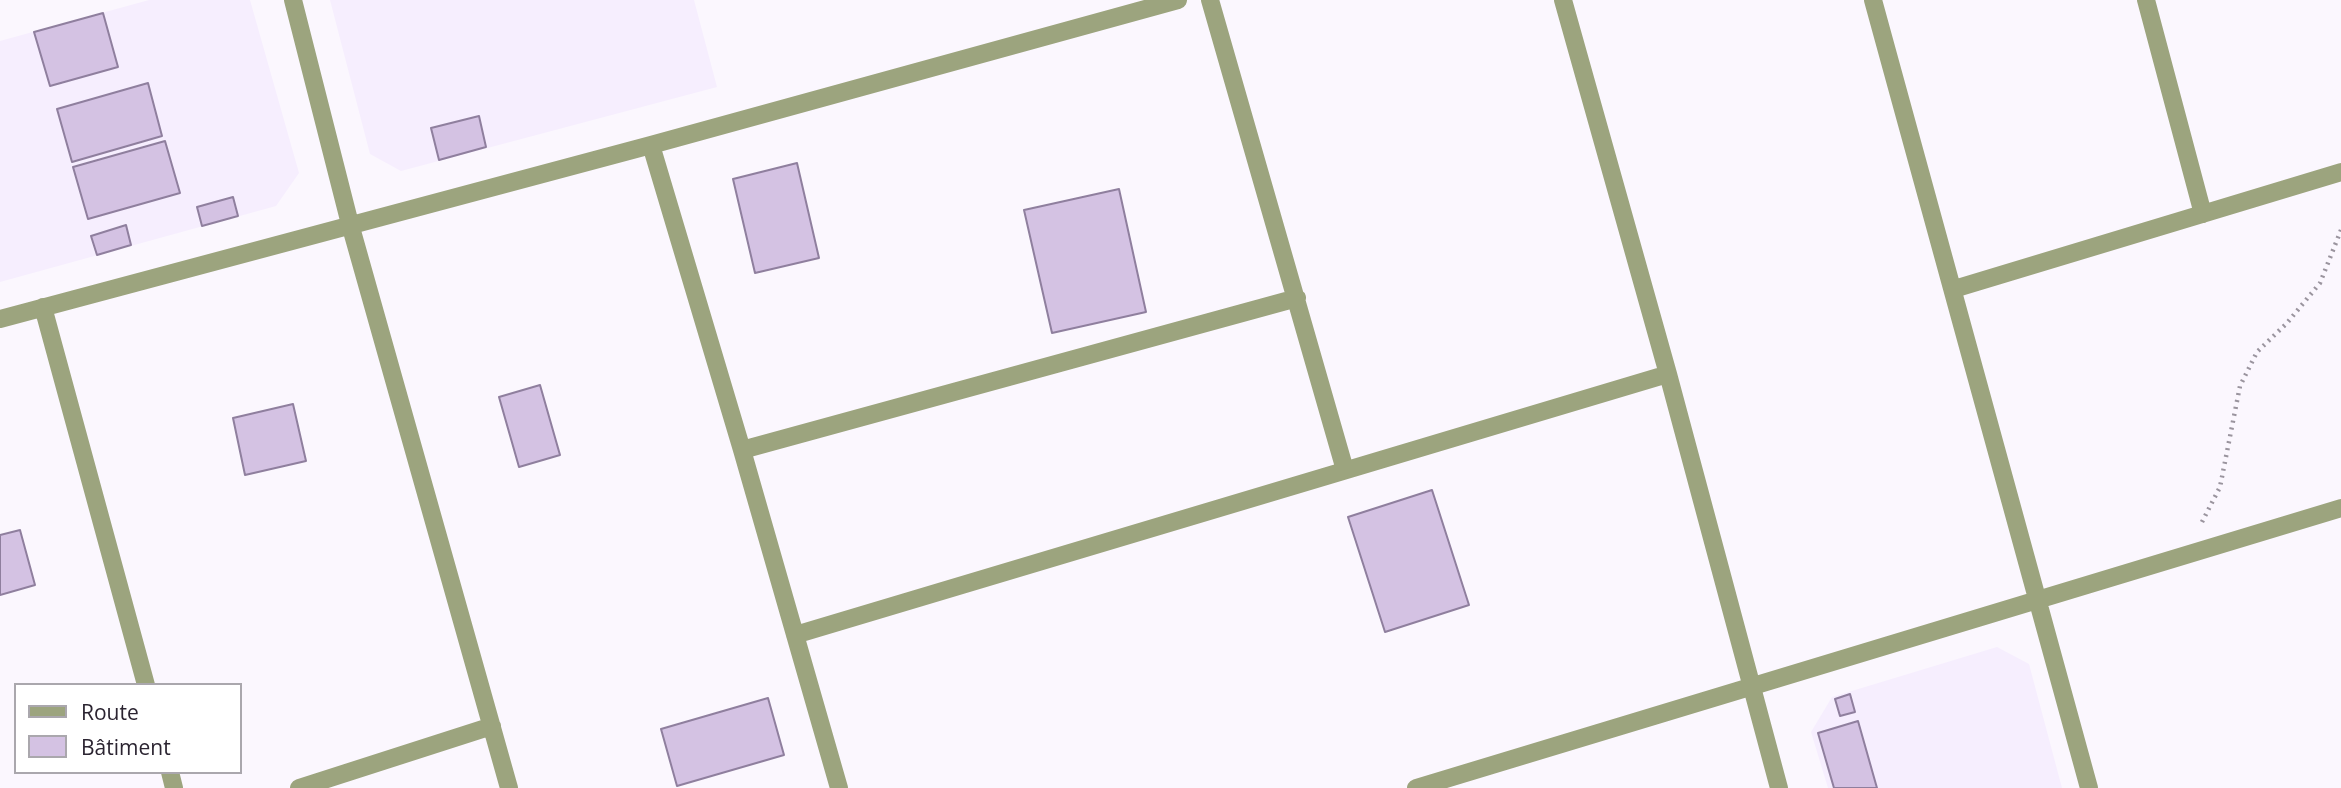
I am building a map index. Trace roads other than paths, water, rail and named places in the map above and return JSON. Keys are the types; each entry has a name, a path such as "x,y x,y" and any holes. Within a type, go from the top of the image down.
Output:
{"street":[{"path":"293,0 350,225 509,788"},
{"path":"0,319 651,145 1178,0"},
{"path":"1210,0 1345,470"},
{"path":"1563,0 1668,374 1779,788"},
{"path":"1873,0 2090,788"},
{"path":"2146,0 2203,214"},
{"path":"651,145 839,788"},
{"path":"1954,289 2341,172"},
{"path":"742,450 1297,298"},
{"path":"43,307 145,683"},
{"path":"795,635 1668,374"},
{"path":"1416,788 2341,509"},
{"path":"299,788 492,726"}]}
